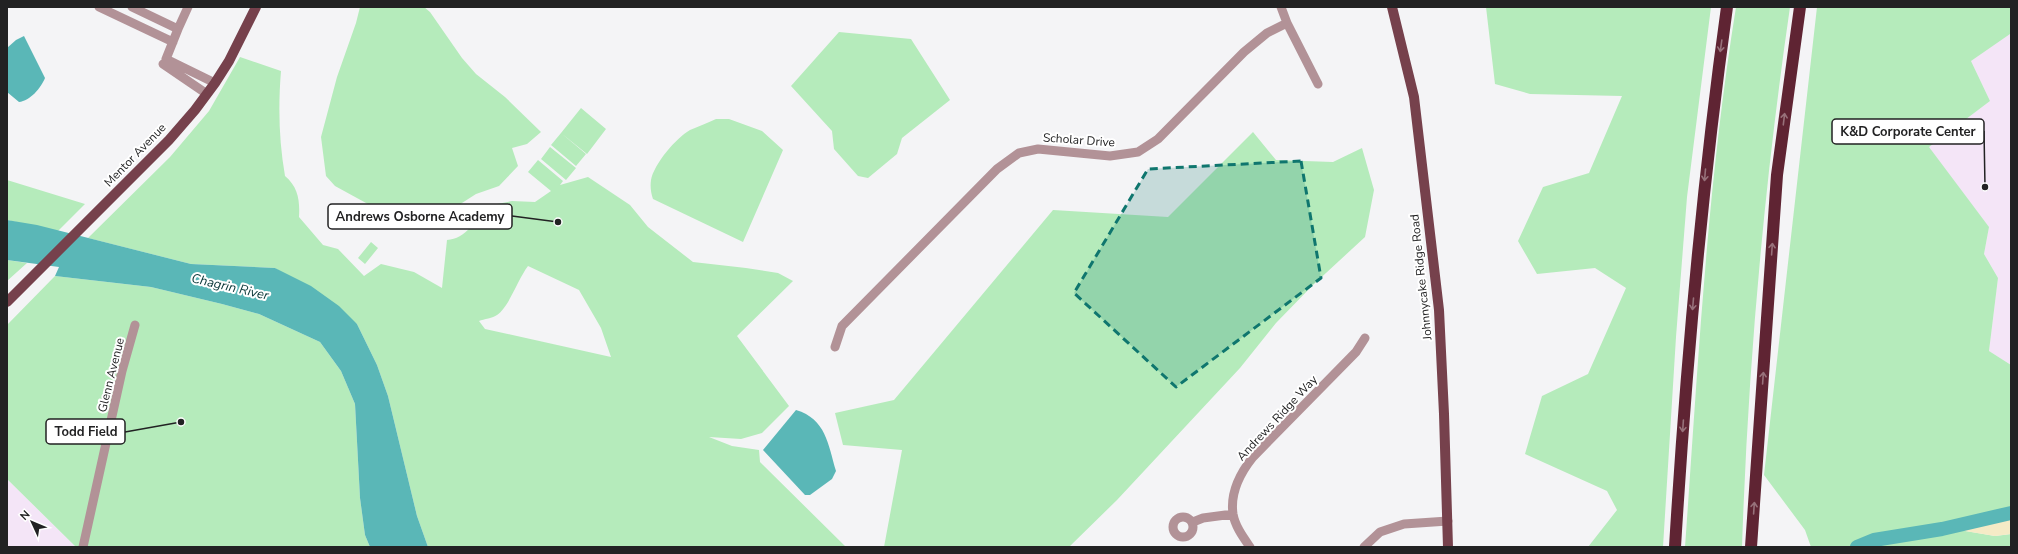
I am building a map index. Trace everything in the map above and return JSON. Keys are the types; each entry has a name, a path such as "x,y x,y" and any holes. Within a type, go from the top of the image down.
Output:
{"highway":[{"path":"1675,547 1690,342 1708,149 1727,7"},
{"path":"1751,547 1777,175 1800,7"}],"main road":[{"name":"Mentor Avenue","path":"9,300 169,140 215,83 240,40 256,7"},
{"name":"Johnnycake Ridge Road","path":"1392,7 1414,97 1439,310 1448,547"}],"street":[{"path":"99,7 173,42"},
{"path":"132,7 178,29"},
{"path":"188,7 166,59 215,83"},
{"path":"1282,7 1287,23 1318,84"},
{"name":"Scholar Drive","path":"836,347 842,326 996,169 1018,153 1038,149 1110,156 1138,152 1158,139 1244,52 1267,33 1287,23"},
{"path":"163,64 207,94"},
{"name":"Glenn Avenue","path":"84,547 122,371 135,325"},
{"name":"Andrews Ridge Way","path":"1233,514 1238,481 1247,464 1356,352 1365,338"},
{"path":"1193,522 1203,518 1233,514 1241,533 1250,547"},
{"path":"1364,547 1380,532 1404,524 1448,521"}],"highlighted area":[{"path":"1301,161 1321,278 1176,387 1074,293 1148,169"}],"shaded area":[{"path":"2011,32 2011,365 1989,351 1998,278 1984,254 1989,227 1928,147 1990,101 1971,61"},
{"path":"7,479 11,483 76,547 7,547"}],"green space":[{"path":"360,7 424,7 430,12 462,58 476,74 505,97 541,132 527,144 512,148 518,166 499,186 476,194 426,226 389,215 377,209 335,186 326,176 321,137 337,77"},
{"path":"1486,7 1711,7 1687,197 1676,337 1663,547 1588,547 1617,510 1607,491 1525,454 1542,396 1588,374 1626,288 1595,268 1537,274 1518,241 1543,187 1589,173 1622,96 1530,94 1495,84"},
{"path":"1736,7 1790,7 1772,141 1758,276 1748,411 1742,547 1685,547 1704,277 1726,74"},
{"path":"1817,7 2011,7 2010,34 1971,61 1990,101 1929,147 1989,227 1984,254 1998,278 1989,351 2011,365 2011,513 1948,528 1995,536 2011,534 2011,547 1811,547 1805,530 1764,475"},
{"path":"839,32 911,39 950,100 902,138 897,154 868,178 858,176 834,149 832,131 791,86"},
{"path":"240,57 281,71 281,150 285,176 293,185 297,194 299,217 323,245 338,249 364,276 381,264 414,272 442,288 447,240 460,236 470,228 487,206 512,201 535,202 551,191 528,172 538,160 563,181 560,185 588,177 630,205 648,227 693,262 778,273 793,281 737,336 789,406 762,433 741,439 709,437 732,446 759,450 760,462 846,547 428,547 417,516 388,396 377,365 357,324 275,268 191,264 88,238 170,157 209,111","holes":["528,266 579,290 601,328 611,357 485,329 479,321 495,316 506,306"]},
{"path":"581,108 606,129 587,154 561,133"},
{"path":"716,119 729,119 762,131 783,150 743,242 653,199 651,180 656,167 666,152 678,139 690,130"},
{"path":"1253,132 1276,160 1333,162 1362,148 1374,190 1365,237 1313,285 1276,323 1240,368 1117,500 1069,547 884,547 902,450 843,445 835,413 894,400 1053,210 1168,217"},
{"path":"561,133 586,154 576,166 551,145"},
{"path":"550,147 576,168 566,180 541,159"},
{"path":"7,180 85,204 58,231 7,220"},
{"path":"371,242 378,248 365,264 358,258"},
{"path":"7,260 27,263 7,281"},
{"path":"55,276 151,287 222,304 259,314 320,342 341,371 355,404 360,498 365,535 370,547 76,547 7,479 7,325"}],"sand":[{"path":"2011,513 2011,534 1995,536 1947,528"}],"water":[{"path":"24,36 45,78 41,86 31,97 19,102 7,92 7,48 16,40"},
{"name":"Chagrin River","path":"7,220 37,225 191,264 275,268 311,286 339,306 357,324 377,365 388,396 417,516 428,547 370,547 365,535 360,498 355,404 341,371 320,342 259,314 222,304 151,287 55,276 59,267 7,260"},
{"path":"796,410 806,414 820,426 828,442 836,471 832,479 810,495 805,495 763,450"}],"waterway":[{"path":"1857,547 1874,540 1942,529 2011,513"}],"place":[{"name":"K&D Corporate Center","path":"1985,187"},
{"name":"Andrews Osborne Academy","path":"558,222"},
{"name":"Todd Field","path":"181,422"}]}
